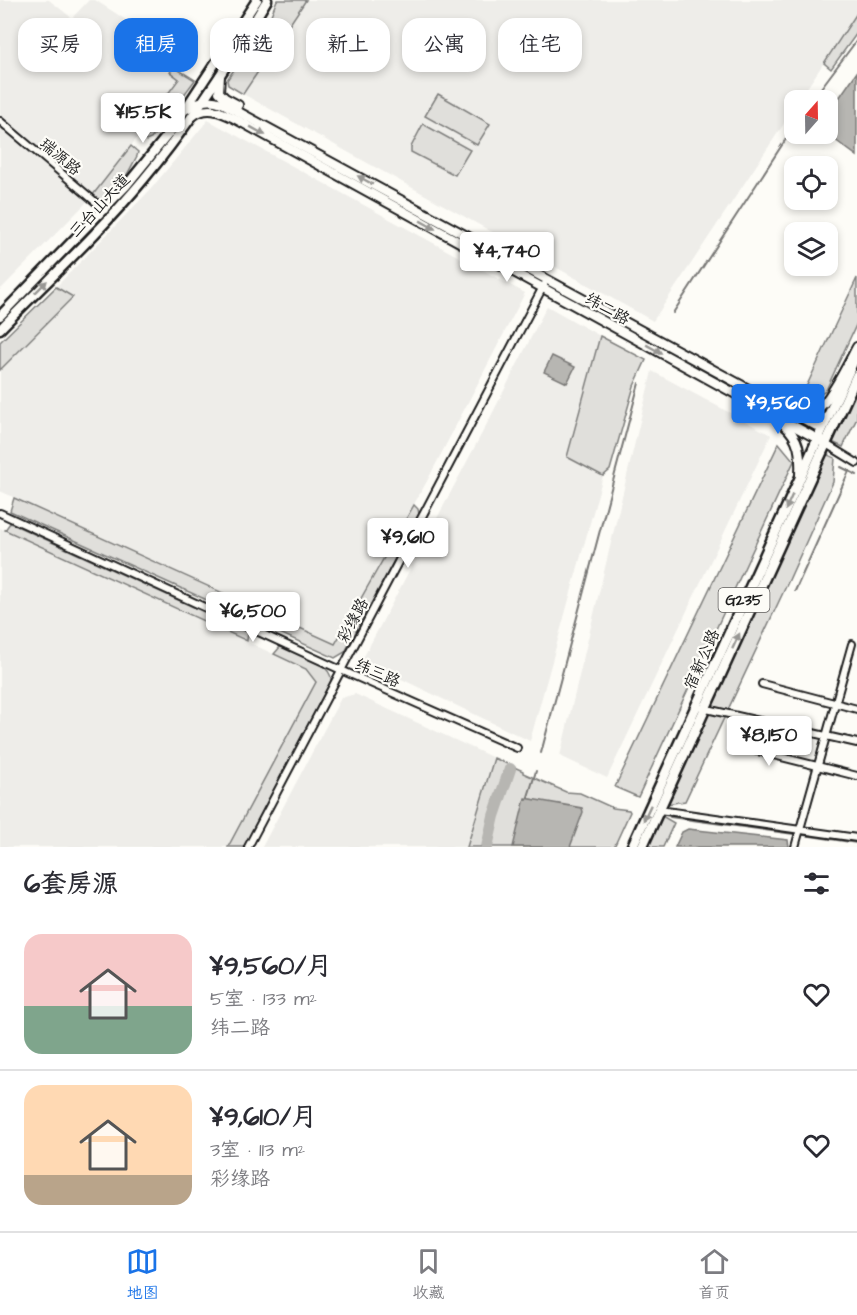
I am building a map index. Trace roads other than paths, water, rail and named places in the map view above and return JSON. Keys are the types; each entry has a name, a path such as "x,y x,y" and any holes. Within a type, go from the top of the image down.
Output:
{"highway":[{"name":"宿新公路","path":"632,847 700,708 822,441 822,429 857,353"},
{"name":"宿新公路","path":"642,847 800,478 857,375"}],"main road":[{"name":"三台山大道","path":"0,316 105,210 170,132 257,0"},
{"name":"三台山大道","path":"256,18 267,0"},
{"name":"三台山大道","path":"0,329 143,180 222,72"}],"street":[{"path":"222,72 218,88 221,95 274,125 292,140"},
{"name":"纬二路","path":"201,101 212,99 222,102 822,429"},
{"path":"184,111 201,101"},
{"name":"纬二路","path":"187,121 202,110 211,109 222,112 822,441"},
{"name":"瑞源路","path":"0,121 105,210"},
{"name":"彩缘路","path":"248,847 547,279"},
{"path":"763,397 797,410 813,410 820,407 828,398 857,346"},
{"path":"747,400 792,432 799,446 800,478"},
{"path":"822,441 857,463"},
{"name":"纬三路","path":"0,513 341,670 517,748"},
{"path":"795,847 852,644"},
{"path":"762,684 857,709"},
{"path":"700,708 857,743"},
{"path":"741,717 734,745 857,776"},
{"path":"659,810 857,838"}],"waterway":[{"path":"820,90 857,40"},
{"path":"673,313 784,142"},
{"path":"541,753 639,383"},
{"path":"841,467 857,475"},
{"path":"795,591 849,471"},
{"path":"487,847 494,816 510,769"},
{"path":"527,800 536,771"},
{"path":"670,817 794,834"},
{"path":"804,835 857,843"}]}
